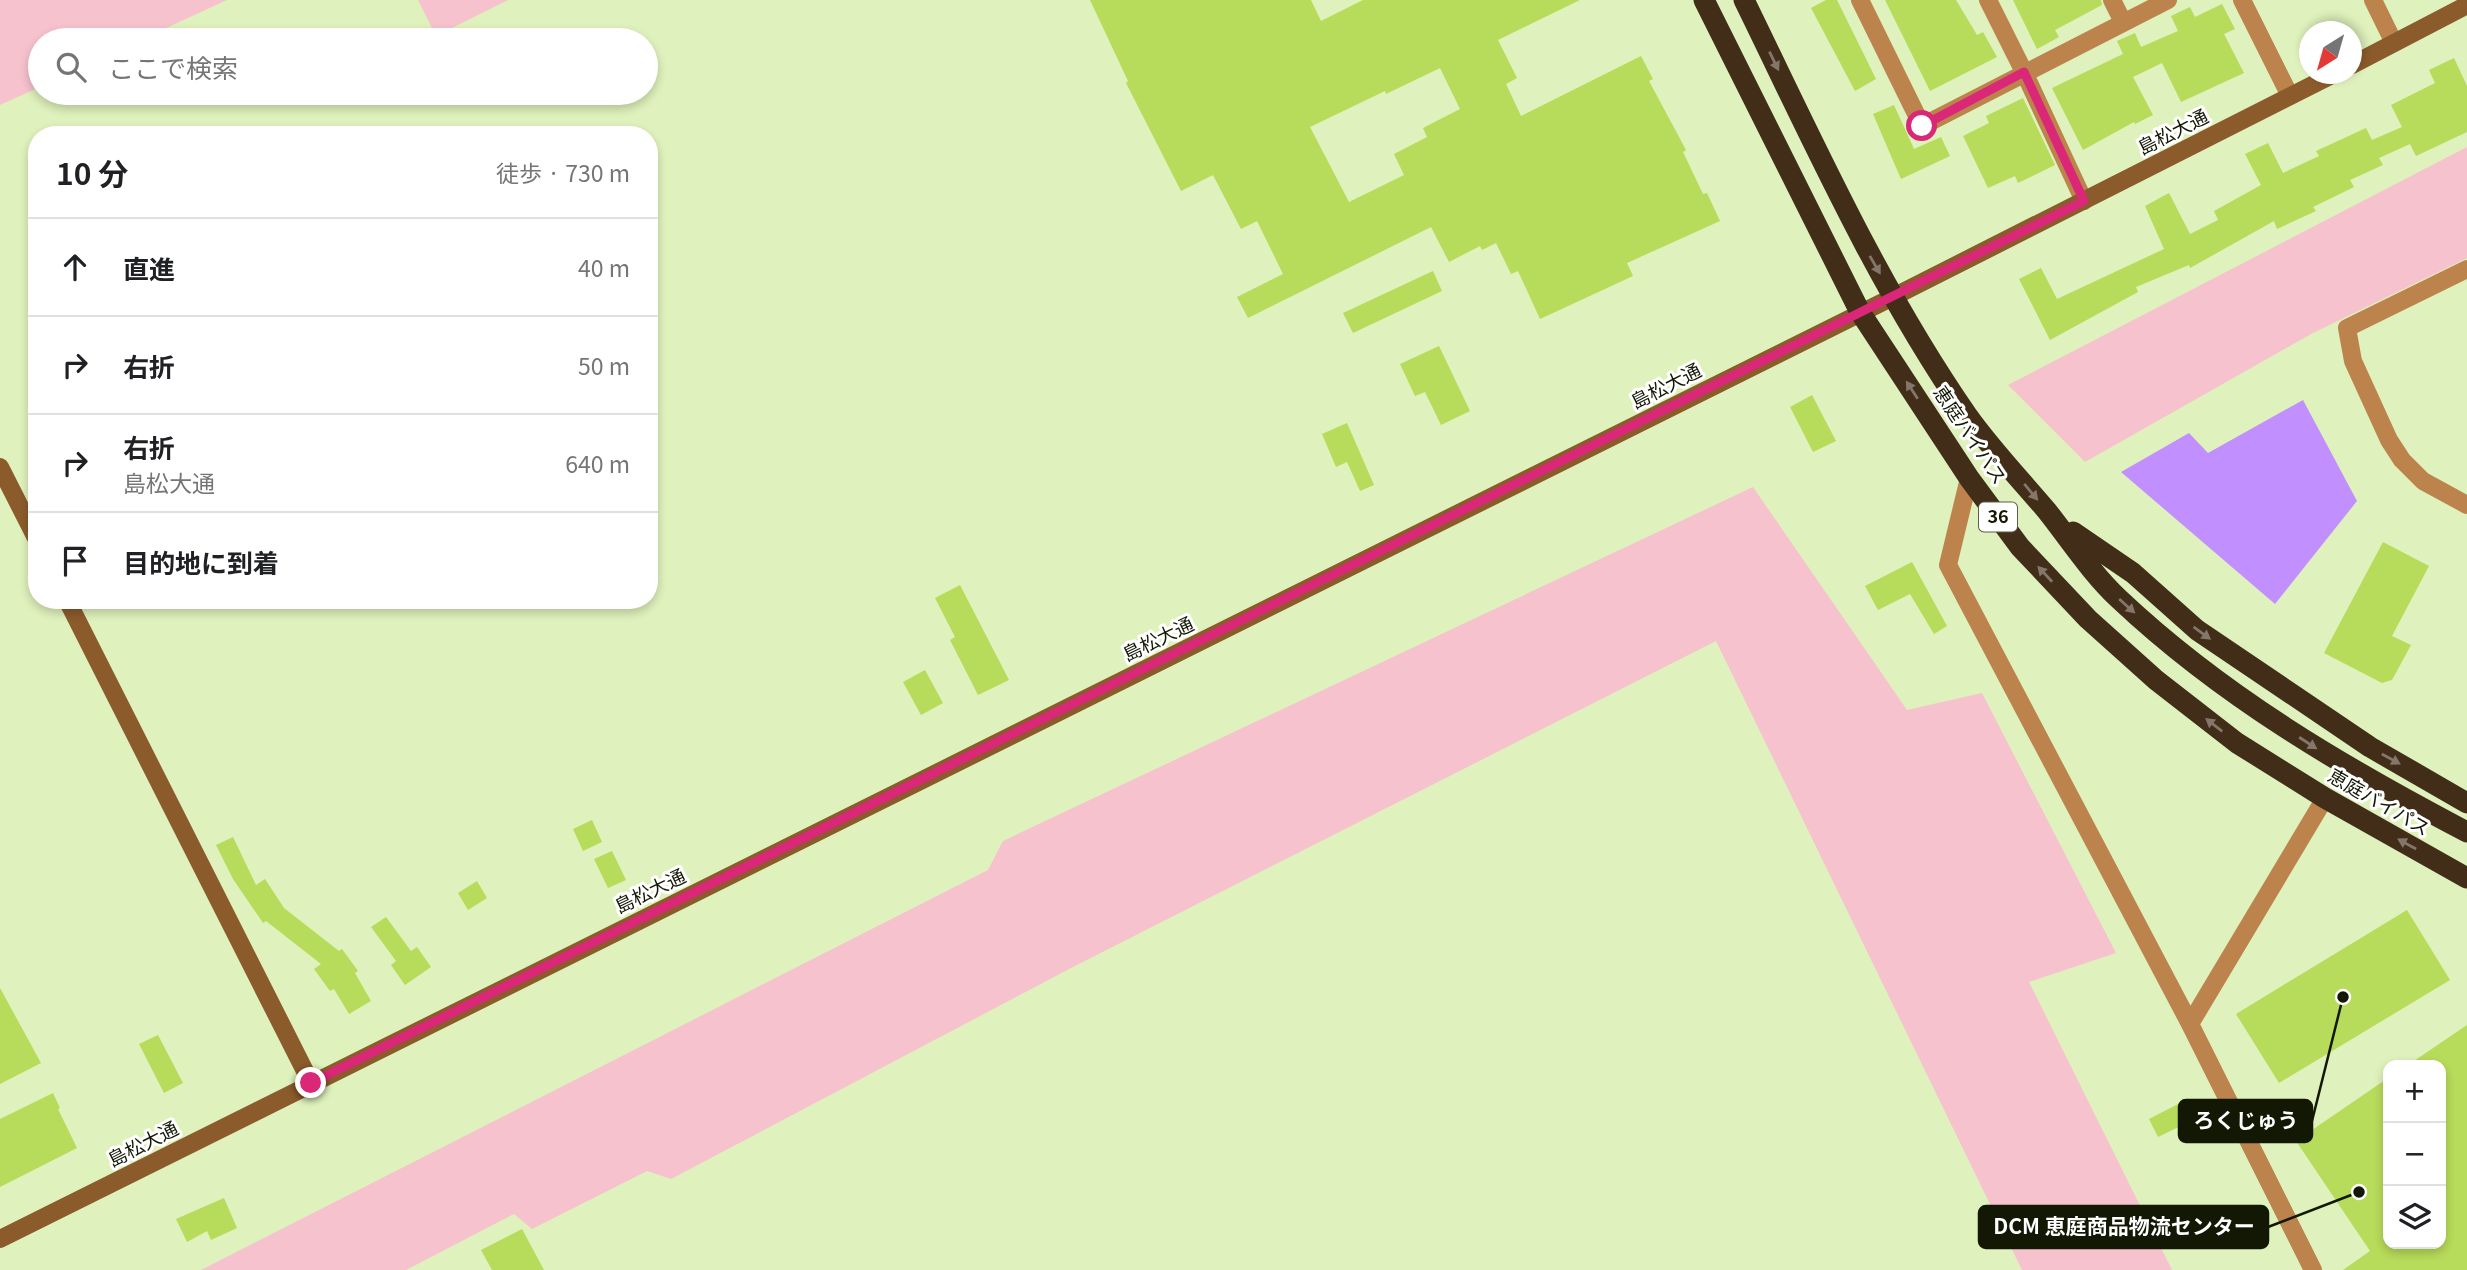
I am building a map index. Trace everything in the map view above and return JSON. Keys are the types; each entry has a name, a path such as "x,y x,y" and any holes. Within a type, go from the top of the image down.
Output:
{"highway":[{"name":"恵庭バイパス","path":"1704,0 1860,312 1969,478 2020,547 2088,619 2156,680 2237,743 2325,798 2467,878"},
{"name":"恵庭バイパス","path":"1744,0 1869,255 1893,297 1968,416 2116,596 2200,667 2308,744 2374,783 2467,832"},
{"path":"2051,517 2133,573 2197,630 2370,747 2467,803"}],"street":[{"path":"1860,0 1922,126 2168,0"},
{"path":"1988,0 2084,201"},
{"path":"2112,0 2123,22"},
{"path":"2242,0 2290,96"},
{"path":"2373,0 2394,43"},
{"path":"2362,59 2467,5"},
{"name":"島松大通","path":"0,1239 1893,297 2314,84"},
{"path":"2467,269 2347,328 2353,361 2389,440 2402,460 2423,481 2467,505"},
{"path":"0,467 28,522"},
{"path":"1969,478 1948,565 2190,1024 2314,1270"},
{"path":"72,609 311,1083"},
{"path":"2190,1024 2325,798"}],"shaded area":[{"path":"0,0 227,0 166,28 28,28 28,92 0,105"},
{"path":"418,0 508,0 452,28 432,28"},
{"path":"2467,147 2467,258 2311,334 2085,462 2008,385"},
{"path":"2303,400 2357,501 2275,604 2121,472 2189,433 2208,453"},
{"path":"1753,487 1907,710 1982,693 2116,953 2029,982 2172,1270 2022,1270 1716,641 1071,968 671,1179 647,1171 532,1229 514,1214 406,1270 201,1270 988,870 1003,841"}],"building":[{"path":"1090,0 1311,0 1321,21 1363,0 1580,0 1498,40 1517,78 1506,84 1521,116 1641,56 1653,79 1649,81 1686,150 1683,152 1703,194 1707,193 1720,221 1627,263 1633,276 1540,319 1518,271 1511,274 1496,243 1482,250 1480,246 1449,262 1431,227 1248,318 1237,297 1283,274 1257,221 1241,229 1213,175 1181,191 1126,83 1128,81","holes":["1440,68 1460,109 1423,128 1427,137 1394,154 1404,175 1349,202 1310,127"]},
{"path":"1826,0 1837,0 1876,79 1855,91 1811,8"},
{"path":"1885,0 1956,0 1977,35 1983,32 1997,57 1930,91"},
{"path":"2013,0 2101,0 2102,5 2055,30 2059,37 2037,49"},
{"path":"2222,4 2235,29 2224,34 2244,73 2181,102 2162,63 2133,77 2153,115 2135,124 2134,122 2083,150 2052,88 2123,54 2117,41 2135,33 2141,47 2178,31 2171,16 2190,7 2195,17"},
{"path":"2454,58 2467,86 2467,132 2416,156 2410,144 2379,158 2383,165 2350,180 2354,187 2313,207 2316,211 2277,229 2274,221 2190,268 2189,265 2136,287 2138,292 2050,340 2019,279 2041,268 2057,299 2164,249 2145,206 2169,193 2190,234 2218,220 2214,211 2261,185 2245,154 2268,143 2283,173 2319,156 2316,151 2366,128 2372,140 2402,127 2391,105 2435,83 2429,70"},
{"path":"2023,98 2055,165 2018,183 2015,176 1988,188 1963,136 1989,123 1986,116"},
{"path":"1894,105 1914,149 1941,137 1950,156 1901,179 1873,114"},
{"path":"1433,271 1442,291 1353,333 1343,313"},
{"path":"1439,346 1470,411 1441,425 1425,392 1415,396 1400,364"},
{"path":"1812,395 1836,441 1813,452 1790,407"},
{"path":"1347,423 1374,485 1360,491 1347,462 1336,467 1322,434"},
{"path":"2383,542 2429,566 2392,636 2411,645 2392,680 2382,683 2324,653"},
{"path":"1912,562 1947,626 1934,634 1910,594 1878,610 1865,586"},
{"path":"960,585 1009,680 978,695 950,640 955,637 935,598"},
{"path":"925,670 943,703 921,715 903,682"},
{"path":"592,820 602,842 583,851 573,829"},
{"path":"233,837 256,885 265,879 284,908 339,951 342,949 358,971 355,973 371,1001 349,1014 334,989 330,991 314,969 321,964 266,921 263,923 233,879 216,845"},
{"path":"612,851 626,880 608,888 594,859"},
{"path":"477,881 487,898 468,910 458,893"},
{"path":"2407,910 2450,980 2279,1083 2236,1014"},
{"path":"386,917 411,951 417,947 431,967 405,985 391,965 396,961 371,927"},
{"path":"0,988 41,1063 0,1084"},
{"path":"2467,1025 2467,1270 2343,1270 2370,1251 2296,1141 2383,1081 2383,1249 2446,1249 2446,1060 2415,1060"},
{"path":"158,1035 183,1083 164,1093 139,1044"},
{"path":"53,1093 77,1148 0,1187 0,1119"},
{"path":"2182,1102 2191,1121 2158,1137 2149,1119"},
{"path":"224,1198 237,1228 211,1240 207,1231 187,1242 176,1219"},
{"path":"522,1229 544,1270 492,1270 481,1250"}],"place":[{"name":"ろくじゅう","path":"2343,997"},
{"name":"DCM 恵庭商品物流センター","path":"2359,1192"}],"route":[{"path":"311,1083 2084,201 2024,72 1922,126"}]}
